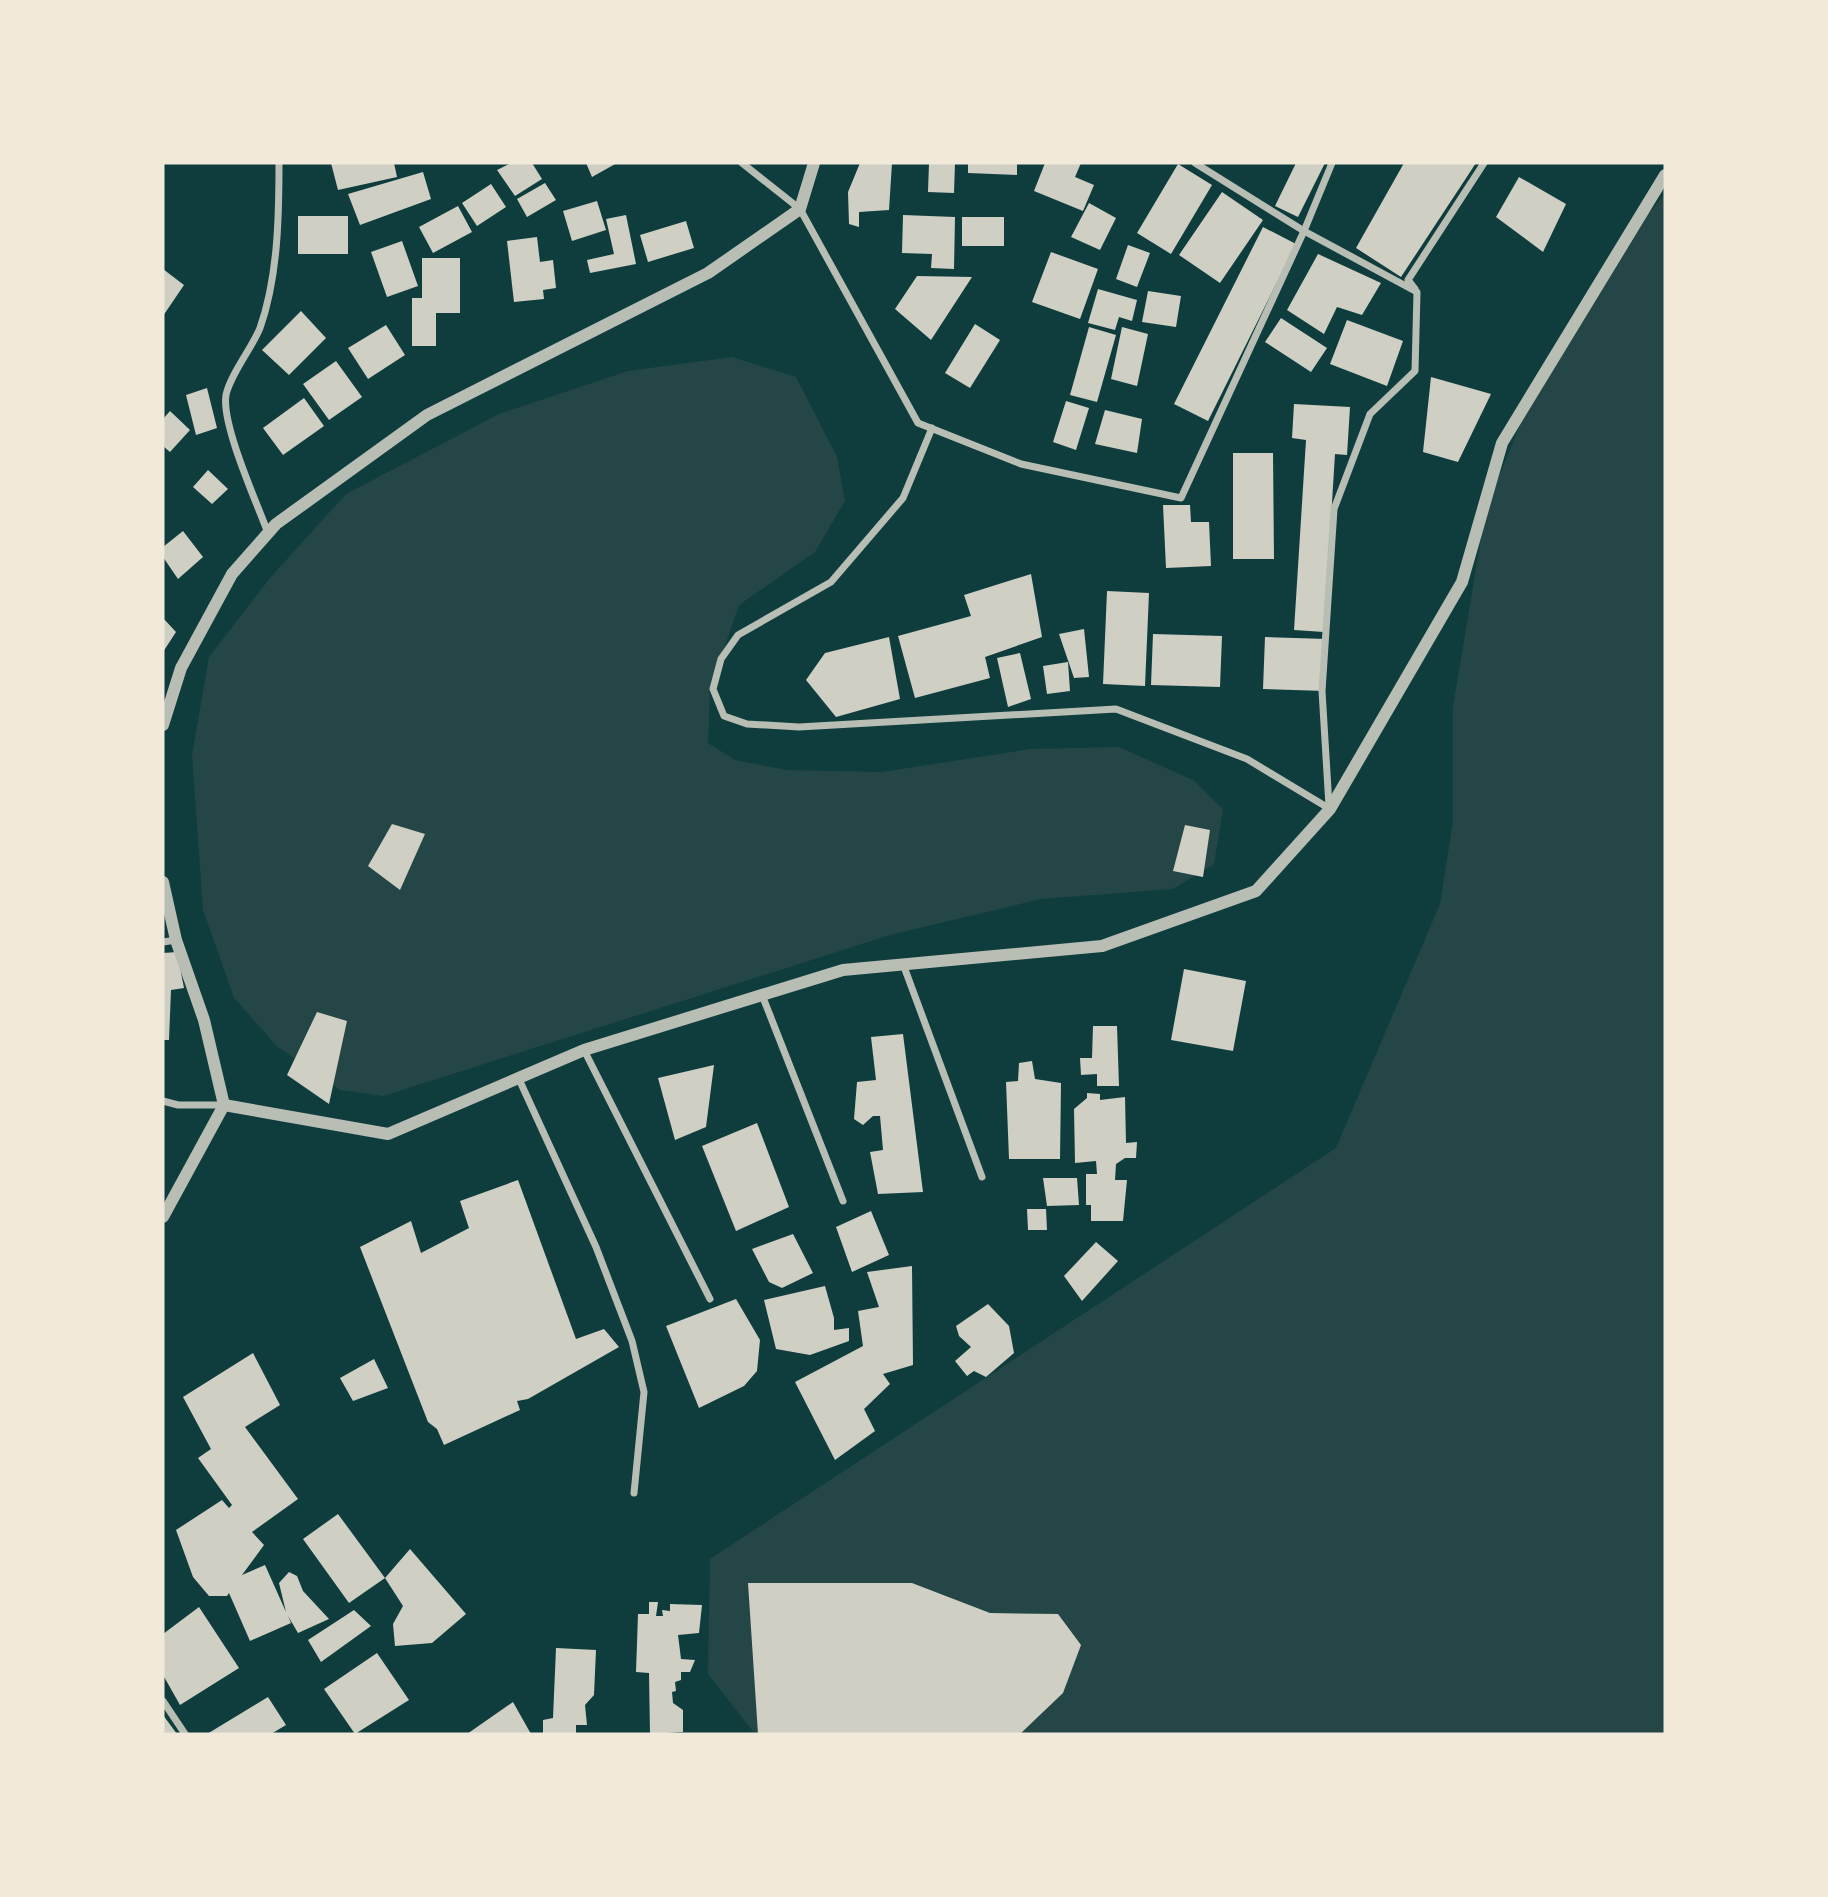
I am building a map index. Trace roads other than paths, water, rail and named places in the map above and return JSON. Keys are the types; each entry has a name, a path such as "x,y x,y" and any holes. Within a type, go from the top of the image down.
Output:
{"street":[{"path":"268,533 233,440 226,395 256,338 265,313 279,215 279,163"},
{"path":"742,163 800,209 918,423 1021,464 1181,498 1304,231 1332,163"},
{"path":"163,726 181,668 232,574 268,533 427,415 709,273 800,209 814,163"},
{"path":"1195,163 1304,231 1417,292"},
{"path":"1329,809 1322,691 1334,509 1370,414 1415,371 1417,292 1408,280 1484,163"},
{"path":"163,1101 178,1105 225,1105 388,1133 584,1050 843,970 1102,946 1256,891 1329,809 1462,582 1502,443 1665,175"},
{"path":"932,428 902,498 831,582 738,635 720,659 713,689 724,716 747,724 799,727 1116,709 1247,759 1329,809"},
{"path":"163,882 169,941 204,1020 225,1105 163,1217"},
{"path":"902,964 982,1177"},
{"path":"762,995 843,1201"},
{"path":"584,1050 710,1298"},
{"path":"518,1077 596,1247 632,1340 644,1392 634,1493"},
{"path":"163,1701 185,1734"}]}
